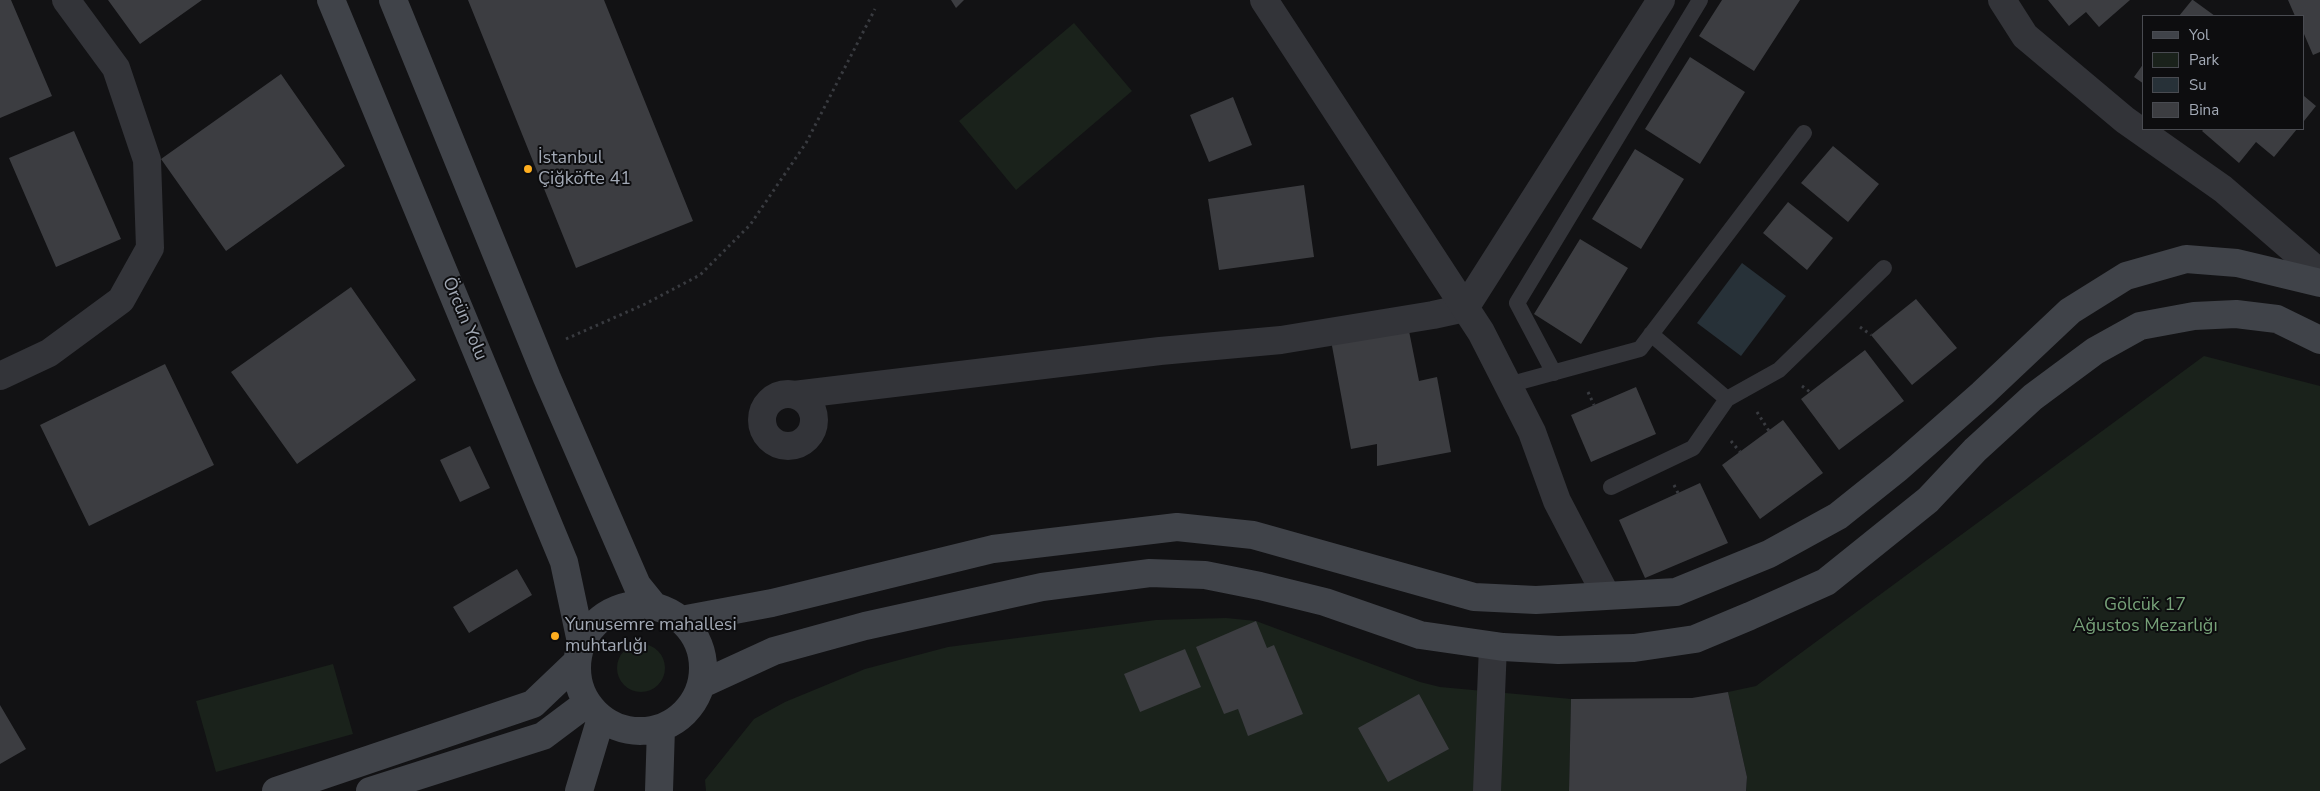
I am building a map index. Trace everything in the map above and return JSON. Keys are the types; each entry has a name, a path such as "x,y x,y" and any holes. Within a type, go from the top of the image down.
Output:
{"main road":[{"name":"Örcün Yolu","path":"332,0 564,562 579,652"},
{"path":"393,0 536,352 637,585 654,606"},
{"path":"681,620 772,603 993,549 1177,527 1253,535 1474,596 1536,600 1676,592 1769,554 1838,516 1898,468 1982,394 2070,311 2126,276 2186,259 2237,263 2320,283"},
{"path":"702,684 774,651 865,626 1042,587 1150,573 1205,576 1260,586 1325,602 1420,635 1493,646 1558,650 1634,648 1695,639 1826,582 1928,500 1975,450 2033,397 2095,351 2140,326 2194,316 2236,314 2277,319 2320,340"},
{"path":"276,791 533,704 579,652 593,624 610,612 630,604 654,606 671,611 688,624 699,642 704,663 702,684 693,703 679,718 661,728 640,732 619,728 594,710 578,683 579,652"},
{"path":"370,791 543,736 594,710"},
{"path":"579,791 594,710"},
{"path":"659,791 661,728"}],"street":[{"path":"0,376 49,353 121,300 150,248 147,160 116,68 66,0"},
{"path":"1264,0 1481,332 1532,432 1557,501 1606,595"},
{"path":"794,394 1160,351 1281,340 1465,308 1661,0"},
{"path":"2002,0 2025,36 2125,120 2223,189 2320,273"},
{"path":"1487,791 1493,646"}],"lane":[{"path":"1554,373 1517,303 1700,0"},
{"path":"1508,385 1640,349 1804,133"},
{"path":"1610,487 1693,448 1727,399 1779,370 1884,268"},
{"path":"1651,334 1727,399"}],"path":[{"path":"536,352 645,304 700,275 744,231 806,143 875,9"}],"green space":[{"path":"1074,23 1132,91 1016,190 959,121"},
{"name":"Gölcük 17 Ağustos Mezarlığı","path":"2204,356 2320,386 2320,791 1746,791 1747,777 1728,692 1756,686"},
{"path":"1226,618 1256,621 1420,682 1440,687 1571,699 1569,791 706,791 705,780 754,719 785,702 865,669 948,647 1156,620"},
{"path":"641,644 650,646 658,651 663,659 665,668 663,677 658,685 650,690 641,692 632,690 624,685 619,677 617,668 619,659 624,651 632,646"},
{"path":"333,664 353,734 216,772 196,701"}],"water":[{"path":"1742,263 1786,296 1741,356 1697,323"}],"building":[{"path":"0,0 11,0 52,96 0,118"},
{"path":"108,0 202,0 140,44"},
{"path":"468,0 604,0 693,221 576,268"},
{"path":"951,0 964,0 956,8"},
{"path":"1722,0 1800,0 1754,71 1699,36"},
{"path":"2048,0 2130,0 2099,27 2086,12 2069,26"},
{"path":"2193,0 2214,15 2180,15"},
{"path":"2288,0 2320,0 2320,52 2313,55 2305,36 2305,15 2295,15"},
{"path":"1690,57 1745,92 1700,164 1645,129"},
{"path":"2142,66 2142,83 2134,77"},
{"path":"281,74 345,166 226,251 161,159"},
{"path":"1233,97 1252,145 1209,162 1190,115"},
{"path":"2305,97 2316,106 2305,120"},
{"path":"2296,130 2274,157 2256,142 2239,163 2202,131"},
{"path":"74,131 121,239 56,267 9,158"},
{"path":"1833,146 1879,184 1848,222 1801,183"},
{"path":"1635,149 1684,179 1641,249 1592,219"},
{"path":"1304,185 1314,257 1219,270 1208,199"},
{"path":"1788,202 1833,238 1807,270 1763,233"},
{"path":"1580,239 1628,268 1581,344 1534,314"},
{"path":"351,287 416,380 297,464 231,372"},
{"path":"1916,299 1957,348 1912,385 1871,335"},
{"path":"1407,321 1419,381 1437,377 1451,452 1377,466 1377,444 1351,449 1330,335"},
{"path":"1865,350 1904,401 1839,450 1801,399"},
{"path":"165,364 214,465 89,526 40,425"},
{"path":"1636,387 1656,434 1591,462 1571,415"},
{"path":"1783,420 1823,473 1760,519 1722,465"},
{"path":"470,446 490,488 460,502 440,460"},
{"path":"1700,483 1728,543 1645,578 1619,520"},
{"path":"517,569 532,595 469,633 453,607"},
{"path":"1256,621 1267,648 1274,645 1303,714 1248,736 1238,709 1224,714 1196,647"},
{"path":"1185,649 1201,687 1140,712 1124,674"},
{"path":"1728,692 1747,777 1746,791 1569,791 1571,699 1692,698"},
{"path":"1419,694 1449,749 1388,782 1358,728"},
{"path":"0,705 26,749 0,764"}],"place":[{"name":"İstanbul Çiğköfte 41","path":"528,169"},
{"name":"Yunusemre mahallesi muhtarlığı","path":"555,636"}]}
